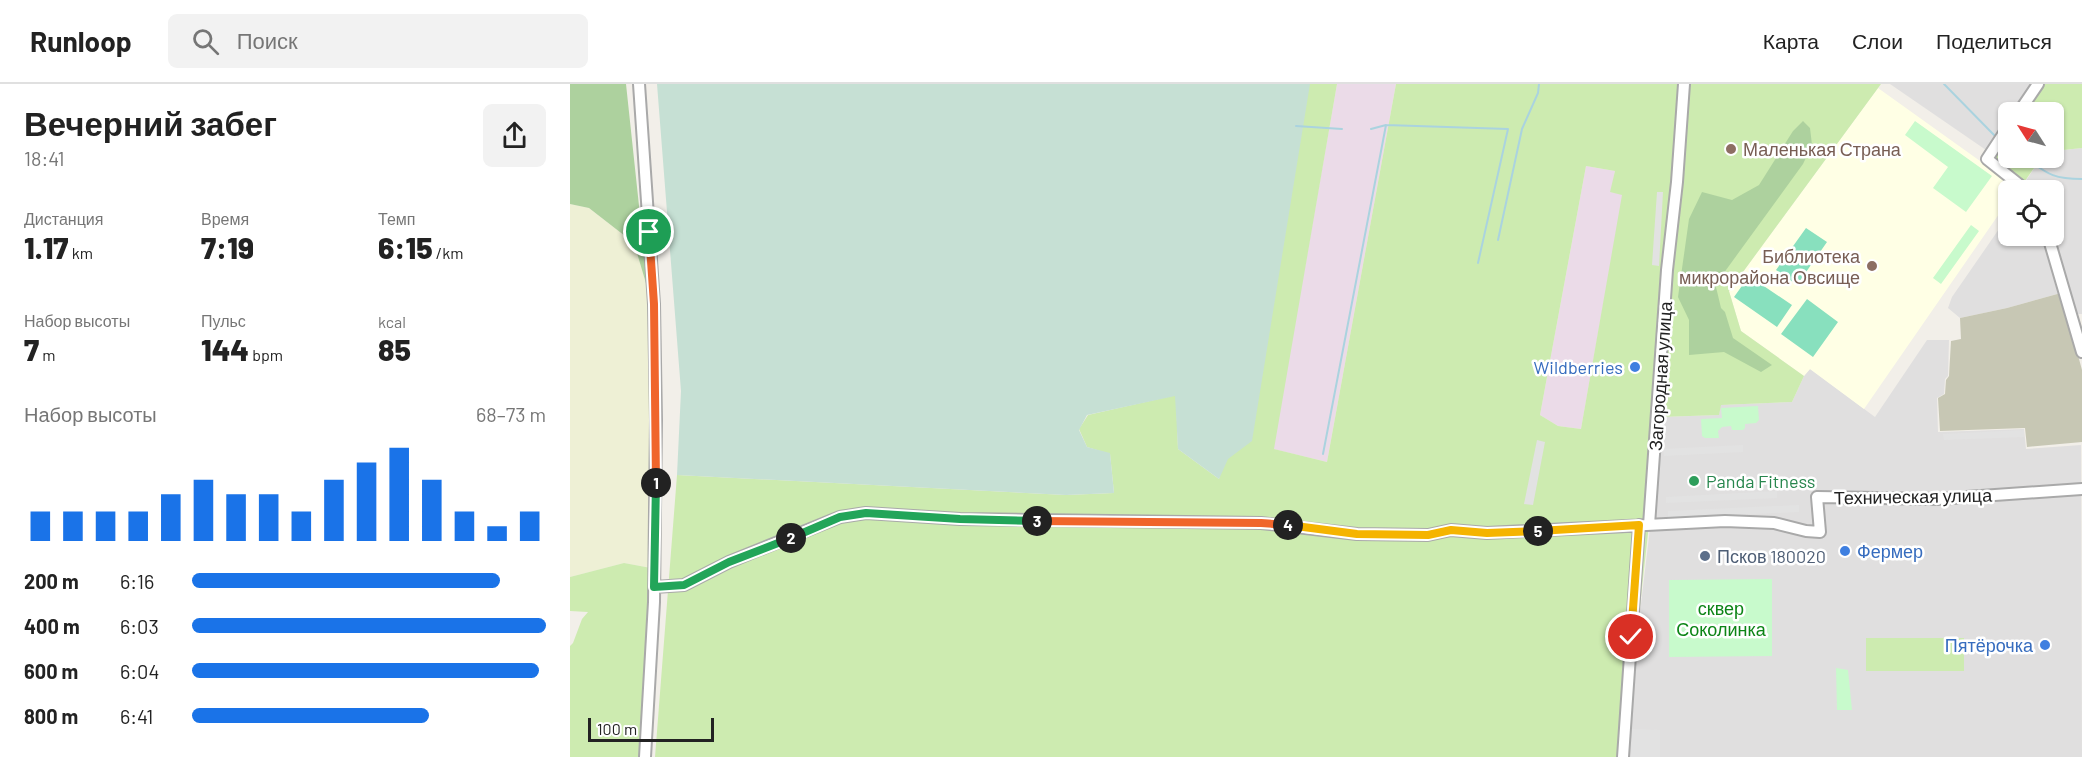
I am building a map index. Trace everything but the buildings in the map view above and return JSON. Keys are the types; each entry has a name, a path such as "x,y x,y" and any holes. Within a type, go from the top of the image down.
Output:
{"street":[{"path":"639,84 654,304 656,420 654,587 645,757"},
{"name":"Загородная улица","path":"1623,757 1684,84"},
{"path":"2026,102 2038,84"},
{"path":"1998,143 1987,159 1998,168"},
{"path":"1998,168 2013,180"},
{"path":"2052,246 2077,316 2082,352"},
{"name":"Техническая улица","path":"1644,525 1758,521 1820,532 1817,497 1938,499 2082,489"},
{"path":"654,587 684,585 729,562 840,517 866,513 960,519 1261,523 1357,534 1428,535 1451,530 1487,533 1644,525"}],"shaded area":[{"path":"657,84 1310,84 1252,441 1228,459 1219,479 1178,449 1175,396 1087,415 1079,430 1087,447 1110,453 1114,493 1066,495 677,475 681,391"},
{"path":"1337,84 1396,84 1327,462 1273,449"},
{"path":"1890,84 2034,84 2020,102 1998,102 1998,133 1986,150"},
{"path":"1878,88 2007,180 1998,180 1998,215 1864,409 1810,369 1804,376 1741,331 1729,291"},
{"path":"2082,148 2082,314 2076,314 2055,246 2064,246 2064,180 2026,180 2034,168 2064,168 2064,150"},
{"path":"1586,166 1615,171 1611,192 1623,194 1581,429 1558,426 1540,415"},
{"path":"1657,192 1663,192 1659,266 1652,265"},
{"path":"570,204 589,208 634,243 648,290 653,435 651,568 624,563 570,577"},
{"path":"1998,230 1998,246 2046,246 2061,293 1960,318 1948,308 1952,297"},
{"path":"2061,293 2082,370 2082,442 2027,447 2025,428 1940,431 1938,398 1945,394 1946,380 1949,376 1951,341 1961,339 1960,318"},
{"path":"1927,340 1949,340 1948,376 1945,379 1944,394 1937,398 1938,432 2024,429 2026,449 2081,445 2082,757 1628,757 1631,688 1651,520 1660,417 1719,415 1720,405 1792,402 1804,376 1810,369 1875,417"},
{"path":"2024,430 2024,437 1944,440 1943,434"},
{"path":"1537,440 1545,442 1533,505 1524,504"},
{"path":"1743,445 1743,452 1664,456 1663,449"},
{"path":"1777,491 1777,498 1666,503 1666,497"},
{"path":"1799,505 1799,512 1668,518 1668,511"},
{"path":"1632,729 1660,730 1660,757 1631,757"}],"green space":[{"path":"570,84 626,84 648,290 634,243 589,208 570,204"},
{"path":"1308,84 1337,84 1274,449 1327,462 1396,84 1881,84 1729,291 1741,331 1804,376 1792,402 1721,405 1719,415 1660,417 1630,714 1628,757 655,757 677,475 1066,495 1114,493 1110,454 1087,447 1079,429 1088,415 1176,395 1178,449 1219,479","holes":["1586,166 1615,171 1610,192 1622,195 1581,429 1558,426 1540,415"]},
{"path":"2042,84 2082,84 2082,148 2064,150 2064,102 2030,102"},
{"path":"1803,121 1810,128 1812,145 1803,164 1716,287 1721,308 1725,312 1733,338 1772,365 1761,372 1724,352 1689,355 1689,320 1678,297 1689,219 1702,192 1732,200 1759,185 1793,131"},
{"path":"1915,121 1992,176 1966,212 1933,188 1948,167 1905,135"},
{"path":"1998,149 1998,161 1993,157"},
{"path":"2008,168 2034,168 2024,180"},
{"path":"1971,225 1979,231 1941,284 1933,278"},
{"path":"1806,228 1827,242 1797,285 1776,270"},
{"path":"1749,276 1792,305 1777,327 1734,297"},
{"path":"1807,299 1838,322 1813,357 1781,334"},
{"path":"1758,406 1759,420 1756,423 1745,424 1743,430 1732,430 1731,426 1722,427 1718,431 1719,438 1702,436 1701,419 1722,418 1721,408"},
{"path":"624,563 651,568 639,757 570,757 570,646 582,619 588,612 570,611 570,577"},
{"name":"сквер Соколинка","path":"1772,579 1772,656 1669,657 1669,580"},
{"path":"1866,638 1964,638 1964,671 1866,671"},
{"path":"1836,668 1848,670 1852,710 1837,710"}],"waterway":[{"path":"1498,240 1522,129 1538,93 1539,84"},
{"path":"1944,84 1995,136"},
{"path":"1371,129 1386,125 1508,129 1478,263"},
{"path":"1323,454 1386,125"},
{"path":"1296,126 1342,129"},
{"path":"2040,168 2064,178 2082,179"}],"place":[{"name":"Маленькая Страна","path":"1731,149"},
{"name":"Библиотека микрорайона Овсище","path":"1872,266"},
{"name":"Wildberries","path":"1635,367"},
{"name":"Panda Fitness","path":"1694,481"},
{"name":"Фермер","path":"1845,551"},
{"name":"Псков 180020","path":"1705,556"},
{"name":"Пятёрочка","path":"2045,645"}],"route":[{"path":"649,232 654,304 656,420 654,587 684,585 729,562 840,517 866,513 960,519 1261,523 1357,534 1428,535 1451,530 1487,533 1639,525 1631,637"}]}
